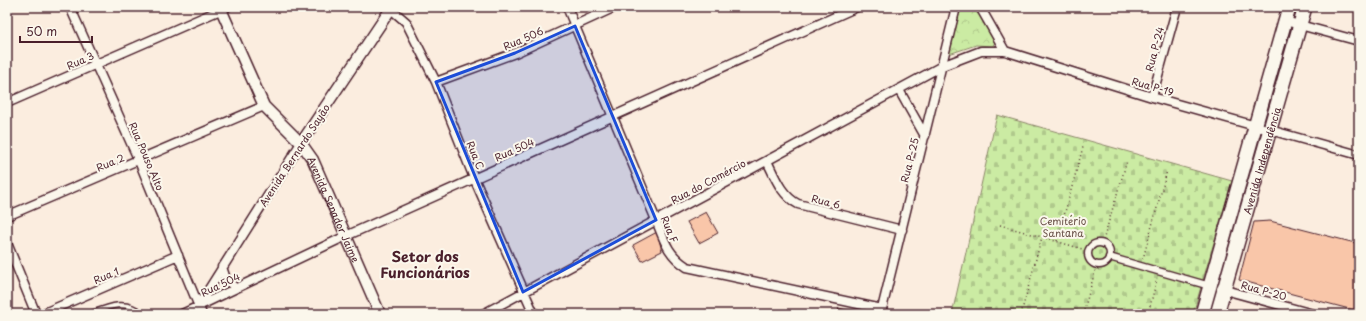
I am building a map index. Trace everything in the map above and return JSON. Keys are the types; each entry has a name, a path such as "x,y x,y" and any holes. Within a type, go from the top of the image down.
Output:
{"main road":[{"name":"Avenida Independência","path":"1202,314 1289,7"},
{"name":"Avenida Independência","path":"1217,314 1306,7"}],"street":[{"name":"Rua Pouso Alto","path":"70,7 139,161 202,314"},
{"name":"Rua F","path":"567,7 669,251 675,260 687,267 882,312"},
{"name":"Rua 506","path":"436,82 515,53 615,7"},
{"name":"Rua 504","path":"182,314 346,236 857,7"},
{"path":"980,7 1005,51"},
{"name":"Rua P-24","path":"1152,97 1176,7"},
{"name":"Rua 3","path":"7,103 223,8"},
{"name":"Avenida Senador Jaime","path":"223,8 264,106 301,143 313,160 380,314"},
{"name":"Rua C","path":"392,8 406,22 436,82 474,178 534,314"},
{"name":"Avenida Bernardo Sayão","path":"199,305 301,143 392,8"},
{"name":"Rua P-25","path":"882,312 956,8"},
{"path":"1285,21 1359,41"},
{"name":"Rua P-19","path":"942,66 981,51 1005,51 1152,97 1359,155"},
{"name":"Rua do Comércio","path":"483,314 942,66"},
{"path":"899,90 925,136"},
{"name":"Rua 2","path":"7,216 139,161 264,106"},
{"name":"Rua 6","path":"767,161 782,190 789,199 798,204 902,230"},
{"path":"7,243 36,314"},
{"path":"1096,244 1102,244 1108,248 1109,257 1104,263 1097,264 1089,258 1089,251 1096,244"},
{"name":"Rua 1","path":"42,314 178,255"},
{"path":"1109,257 1210,286"},
{"path":"222,268 226,279 235,288"},
{"name":"Rua P-20","path":"1210,286 1313,314"}],"lane":[{"path":"90,314 109,306 128,305 136,307 143,314"}],"path":[{"path":"1057,241 1083,147"},
{"path":"1102,244 1126,161"},
{"path":"1141,267 1167,171"},
{"path":"1000,225 1089,251"},
{"path":"1021,314 1042,237"},
{"path":"1082,314 1097,264"},
{"path":"1148,314 1159,272"}],"highlighted area":[{"path":"575,26 656,220 523,292 436,82 515,53"}],"green space":[{"path":"961,7 976,7 995,42 993,46 976,45 949,54"},
{"name":"Cemitério Santana","path":"997,115 1232,181 1193,314 952,314"}],"building":[{"path":"706,212 718,233 699,243 687,222"},
{"path":"1270,221 1359,244 1359,314 1357,314 1357,311 1239,280 1254,222"},
{"path":"657,232 662,251 642,261 633,245"},
{"path":"839,308 860,314 837,314"}],"district":[{"name":"Setor dos Funcionários","path":"425,264"}]}
